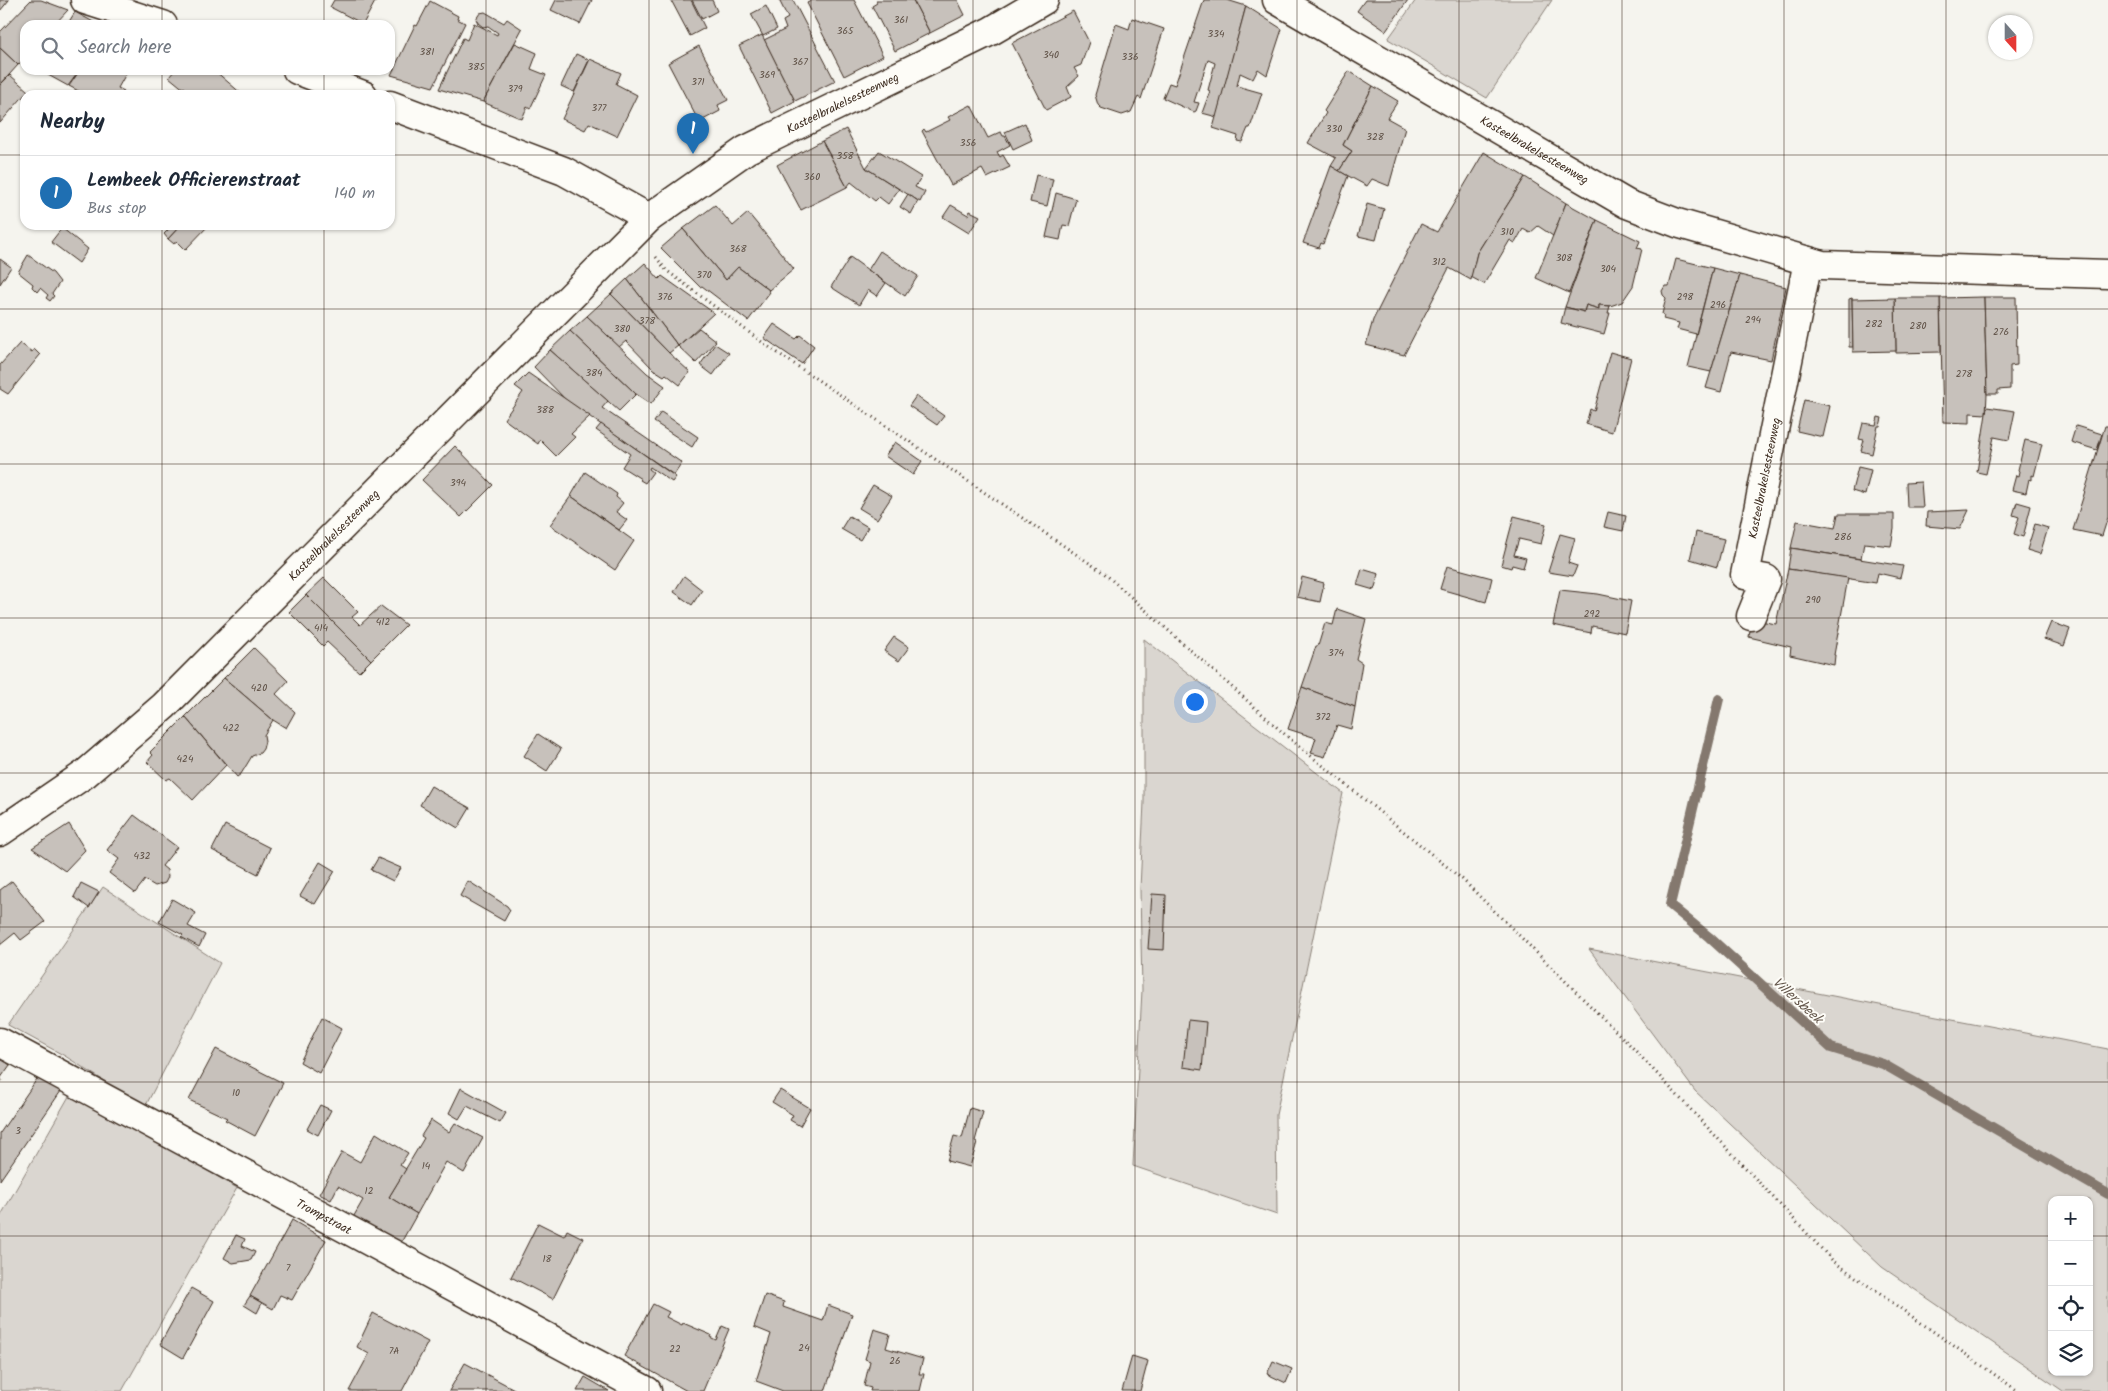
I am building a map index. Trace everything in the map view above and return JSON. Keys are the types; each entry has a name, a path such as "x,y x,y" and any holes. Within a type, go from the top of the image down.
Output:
{"street":[{"path":"85,0 147,20"},
{"name":"Kasteelbrakelsesteenweg","path":"0,832 85,774 164,706 642,225 746,150 991,31 1044,0"},
{"name":"Kasteelbrakelsesteenweg","path":"1277,0 1627,204 1676,223 1822,265 2108,274"},
{"path":"309,75 350,90"},
{"path":"395,107 564,171 642,225"},
{"name":"Kasteelbrakelsesteenweg","path":"1751,616 1766,579 1746,575 1808,261"},
{"name":"Trompstraat","path":"0,1042 647,1391"}],"path":[{"path":"642,225 666,270 766,345 1104,573 1289,738 1462,879 1631,1046 1833,1261 2018,1391"}],"shaded area":[{"path":"1416,0 1552,0 1487,98 1388,39"},
{"path":"1144,639 1343,793 1276,1115 1277,1215 1133,1166 1142,990 1140,889 1144,802"},
{"path":"103,887 220,963 145,1107 65,1056 8,1025"},
{"path":"1589,949 2108,1049 2108,1391 2063,1391 1882,1267 1695,1091"},
{"path":"72,1091 237,1188 122,1391 2,1391 0,1390 0,1217"}],"building":[{"path":"0,0 9,0 0,11"},
{"path":"31,0 41,0 68,10 59,20 20,20 20,63 18,65 0,48 0,32"},
{"path":"334,0 376,0 365,20 355,20 330,7"},
{"path":"556,0 592,0 580,24 551,10"},
{"path":"671,0 691,0 705,28 690,36"},
{"path":"692,0 712,0 717,11 702,19"},
{"path":"779,0 793,0 835,81 795,101 764,40 786,29 783,21 788,18"},
{"path":"813,0 854,0 883,56 844,76 807,3"},
{"path":"876,0 913,0 930,33 895,51 872,6 877,3"},
{"path":"913,0 959,0 965,15 930,33"},
{"path":"1204,0 1227,0 1246,6 1217,117 1202,113 1210,91 1208,90 1215,63 1208,60 1194,102 1199,103 1196,111 1194,112 1163,98 1169,83 1175,85"},
{"path":"1365,0 1408,0 1386,31 1357,11"},
{"path":"430,1 458,16 457,19 465,23 433,87 391,75 395,75 395,67 415,25 417,26"},
{"path":"766,6 777,29 763,36 751,14"},
{"path":"1246,6 1282,29 1267,75 1258,69 1253,79 1240,73 1237,86 1262,93 1250,128 1248,128 1242,142 1237,141 1238,136 1213,128"},
{"path":"1073,11 1089,42 1081,65 1074,68 1079,76 1067,87 1071,97 1046,110 1012,43"},
{"path":"75,12 90,20 70,20"},
{"path":"485,12 504,23 507,19 522,29 483,102 439,89 463,38 467,40 474,23 497,35 498,33 488,26 483,27 478,23 476,19 480,13"},
{"path":"1132,18 1164,29 1141,99 1138,97 1131,112 1122,115 1101,108 1095,95 1116,24 1129,29"},
{"path":"762,35 795,101 772,113 739,46"},
{"path":"515,43 537,53 531,69 546,75 530,109 527,107 522,119 483,102"},
{"path":"699,46 728,100 718,105 720,111 699,122 668,63"},
{"path":"0,48 18,65 0,85"},
{"path":"576,54 589,60 574,92 561,86"},
{"path":"590,59 621,73 616,84 637,95 617,136 589,123 585,130 562,119"},
{"path":"1349,71 1373,86 1343,145 1352,151 1339,171 1331,166 1336,158 1308,143 1326,113 1324,111"},
{"path":"10,75 27,90 20,90 20,100 0,123 0,85"},
{"path":"48,75 76,75 68,86"},
{"path":"77,75 125,75 118,88 122,90 77,90 69,86"},
{"path":"171,75 220,75 237,90 185,90 169,77"},
{"path":"1373,86 1398,101 1387,118 1405,128 1389,186 1372,179 1367,186 1339,171 1352,151 1343,145"},
{"path":"971,105 988,138 1001,132 1005,136 1010,145 997,152 1000,157 1003,155 1010,167 987,178 982,169 951,185 922,131 924,129 926,132 950,120 948,117"},
{"path":"1025,123 1032,140 1013,149 1005,132"},
{"path":"846,129 866,168 899,189 888,204 879,197 875,201 851,182 847,187 822,141"},
{"path":"822,141 847,187 801,210 777,165"},
{"path":"879,151 921,177 915,187 925,192 920,202 866,168"},
{"path":"1484,152 1525,177 1477,253 1471,280 1449,268 1404,355 1366,345 1373,320 1421,224 1437,232"},
{"path":"1331,166 1348,176 1323,244 1321,243 1319,248 1303,243"},
{"path":"1036,175 1053,179 1047,206 1030,202"},
{"path":"1525,177 1566,203 1553,236 1538,226 1530,233 1523,229 1515,243 1510,240 1484,284 1471,277 1477,253"},
{"path":"1056,193 1076,199 1069,226 1063,225 1060,240 1046,237"},
{"path":"908,194 918,201 911,214 900,207"},
{"path":"1566,203 1597,220 1569,293 1536,278"},
{"path":"1367,204 1384,209 1376,240 1358,236"},
{"path":"715,205 733,226 748,213 794,269 769,290 738,267 726,280 683,229"},
{"path":"951,205 968,215 970,211 980,216 969,233 943,217"},
{"path":"1597,220 1640,241 1637,248 1642,249 1633,286 1622,302 1610,306 1599,305 1599,309 1586,305 1584,312 1565,307"},
{"path":"683,229 726,280 738,267 769,290 770,292 748,321 702,286 700,287 661,248"},
{"path":"60,230 64,230 88,249 79,263 51,242"},
{"path":"168,230 176,230 168,239 164,234"},
{"path":"176,230 204,230 185,250 176,241 174,244 168,239"},
{"path":"880,251 918,276 905,296 868,270"},
{"path":"28,255 53,273 60,282 50,301 46,298 48,295 40,288 37,292 32,287 33,284 18,272"},
{"path":"850,257 886,283 877,296 868,290 859,305 831,287"},
{"path":"0,259 11,267 0,284"},
{"path":"1676,259 1713,268 1696,334 1677,329 1679,323 1663,319 1664,315 1662,314 1666,298 1662,291 1665,286 1669,286"},
{"path":"645,263 659,279 662,276 714,313 678,346 627,279"},
{"path":"1713,268 1740,275 1711,372 1688,367"},
{"path":"1740,275 1786,287 1771,360 1731,352 1721,392 1706,388"},
{"path":"627,279 678,346 669,353 611,294"},
{"path":"611,294 690,372 680,385 666,374 664,376 653,369 626,341 619,347 587,316"},
{"path":"1984,297 1986,414 1970,413 1970,423 1943,422 1940,298"},
{"path":"1984,297 2016,297 2017,365 2010,366 2010,389 1998,390 1998,394 1987,394"},
{"path":"1852,298 1853,347 1849,347 1849,299"},
{"path":"1895,298 1940,298 1941,352 1896,353"},
{"path":"1895,298 1896,351 1853,352 1852,299"},
{"path":"1586,305 1599,309 1599,305 1610,306 1604,334 1561,323 1565,307 1584,312"},
{"path":"587,316 647,373 665,386 651,404 636,394 570,331"},
{"path":"774,324 796,339 800,335 814,346 802,364 764,338"},
{"path":"699,328 716,341 696,363 678,346"},
{"path":"570,331 636,394 619,411 550,350"},
{"path":"20,343 32,352 34,349 40,355 8,394 0,389 0,365"},
{"path":"715,344 729,353 713,375 700,365"},
{"path":"550,350 608,401 602,408 682,463 674,475 567,401 534,367"},
{"path":"1610,352 1631,358 1612,432 1586,424 1590,409 1594,411"},
{"path":"528,373 590,416 571,434 575,437 556,456 540,440 538,444 504,419 523,392 515,386"},
{"path":"916,396 944,416 937,425 909,406"},
{"path":"1804,400 1830,406 1823,437 1797,431"},
{"path":"1987,407 2015,411 2009,440 1994,437 1986,474 1977,472"},
{"path":"661,412 698,437 692,447 654,422"},
{"path":"1878,417 1882,418 1880,426 1878,426 1872,454 1861,451 1864,440 1859,439 1863,423 1876,425"},
{"path":"601,424 676,477 672,482 650,467 649,469 653,472 645,483 640,480 622,467 630,454 596,430"},
{"path":"2076,426 2102,434 2097,450 2071,442"},
{"path":"2105,426 2108,426 2108,517 2102,536 2073,530"},
{"path":"2025,440 2042,444 2034,476 2032,475 2032,480 2029,479 2026,493 2012,490 2016,475 2018,476"},
{"path":"895,442 922,461 913,475 885,456"},
{"path":"455,446 493,485 461,517 422,480"},
{"path":"1858,467 1871,470 1865,495 1852,491"},
{"path":"585,472 617,494 616,497 623,503 616,512 627,520 619,530 571,496"},
{"path":"1921,482 1923,507 1907,507 1906,483"},
{"path":"873,485 892,496 877,519 859,508"},
{"path":"571,496 634,541 615,570 550,525"},
{"path":"2017,502 2031,506 2023,537 2014,534 2019,517 2013,515"},
{"path":"1969,510 1960,529 1926,526 1927,512"},
{"path":"1608,512 1626,516 1623,531 1604,527"},
{"path":"1838,514 1894,514 1891,546 1864,543 1861,559 1791,548 1797,521 1835,528"},
{"path":"849,516 868,527 860,540 841,529"},
{"path":"1514,516 1546,524 1541,544 1519,539 1514,555 1526,558 1523,568 1512,565 1511,568 1501,565"},
{"path":"2035,524 2048,528 2040,554 2027,550"},
{"path":"1696,532 1724,539 1717,567 1690,559"},
{"path":"1560,534 1575,538 1568,563 1577,566 1573,576 1548,572"},
{"path":"1791,548 1903,566 1900,578 1878,573 1876,583 1788,569"},
{"path":"1447,566 1492,578 1486,602 1440,589"},
{"path":"1362,569 1379,574 1374,590 1357,585"},
{"path":"1788,569 1848,578 1834,655 1834,665 1790,655 1791,647 1749,637 1751,624 1755,620 1776,624"},
{"path":"684,576 702,590 692,605 674,592"},
{"path":"1302,577 1324,583 1320,602 1297,597"},
{"path":"324,578 358,612 352,617 360,625 381,606 406,625 371,660 306,595"},
{"path":"1560,590 1598,594 1631,601 1625,633 1592,626 1591,633 1553,625"},
{"path":"306,595 371,660 359,672 327,642 323,646 289,612"},
{"path":"1337,609 1366,619 1356,659 1362,663 1355,707 1302,687 1325,623 1333,625"},
{"path":"2051,622 2070,629 2064,646 2044,639"},
{"path":"894,637 909,647 899,661 884,651"},
{"path":"254,648 288,681 276,694 295,712 286,728 273,720 224,678"},
{"path":"224,678 273,720 264,735 263,749 260,753 252,756 241,774 237,777 185,717"},
{"path":"1302,687 1355,707 1351,729 1337,725 1325,757 1311,753 1316,738 1288,729"},
{"path":"185,717 226,765 193,800 170,778 166,780 147,762 153,755 150,752"},
{"path":"538,734 561,749 547,771 524,756"},
{"path":"431,786 470,808 458,828 420,805"},
{"path":"134,815 177,847 162,866 167,870 168,877 165,883 155,886 145,880 135,893 109,873 119,859 107,850"},
{"path":"69,824 85,850 65,871 32,848"},
{"path":"225,825 270,848 258,874 212,850"},
{"path":"378,858 401,868 393,881 371,870"},
{"path":"320,862 335,871 315,904 300,896"},
{"path":"12,881 45,922 21,940 15,933 0,945 0,890"},
{"path":"468,881 507,906 510,910 504,921 460,896"},
{"path":"81,883 99,892 89,908 74,897"},
{"path":"1152,894 1166,895 1164,950 1148,949"},
{"path":"172,899 196,913 188,926 205,935 199,947 181,937 183,935 159,922"},
{"path":"322,1017 342,1028 319,1073 300,1062"},
{"path":"1188,1020 1206,1022 1202,1070 1183,1067"},
{"path":"216,1049 283,1083 255,1136 225,1120 227,1118 189,1100"},
{"path":"0,1058 10,1065 0,1079"},
{"path":"39,1076 61,1091 0,1180 0,1133"},
{"path":"461,1088 506,1113 500,1123 467,1106 459,1119 449,1113"},
{"path":"780,1090 810,1108 800,1126 790,1120 793,1115 772,1102"},
{"path":"320,1105 331,1110 318,1135 307,1129"},
{"path":"970,1108 983,1112 970,1167 947,1161 954,1136 962,1138"},
{"path":"431,1120 449,1132 455,1123 483,1138 464,1173 446,1162 417,1214 389,1197 424,1138 421,1136"},
{"path":"376,1133 408,1153 400,1165 406,1169 389,1197 417,1214 398,1248 351,1221 363,1200 338,1186 331,1200 319,1194 342,1152 360,1162"},
{"path":"292,1220 326,1240 292,1300 280,1295 273,1309 250,1296"},
{"path":"538,1223 564,1236 567,1230 583,1238 553,1299 511,1277"},
{"path":"236,1235 245,1239 242,1246 255,1252 251,1260 233,1263 224,1258"},
{"path":"191,1288 214,1301 183,1358 160,1344"},
{"path":"765,1295 784,1302 783,1307 823,1321 828,1305 852,1314 825,1391 783,1391 756,1381 771,1334 754,1327"},
{"path":"250,1296 262,1303 257,1313 244,1305"},
{"path":"653,1304 669,1312 666,1317 711,1335 710,1337 716,1340 722,1326 729,1329 703,1391 687,1391 624,1356"},
{"path":"373,1313 428,1342 402,1391 349,1391 369,1354 357,1347"},
{"path":"874,1329 890,1334 886,1348 923,1359 919,1374 924,1374 920,1391 870,1391 871,1388 864,1386 870,1361 865,1359"},
{"path":"1132,1356 1148,1361 1140,1391 1122,1391"},
{"path":"1273,1361 1292,1369 1286,1383 1267,1374"},
{"path":"465,1363 518,1391 449,1391"},
{"path":"585,1377 609,1391 577,1391"}],"waterway":[{"name":"Villersbeek","path":"1719,699 1670,905 1709,937 1831,1048 1883,1064 2108,1194"}],"place":[{"name":"Lembeek Officierenstraat","path":"693,154"}]}
